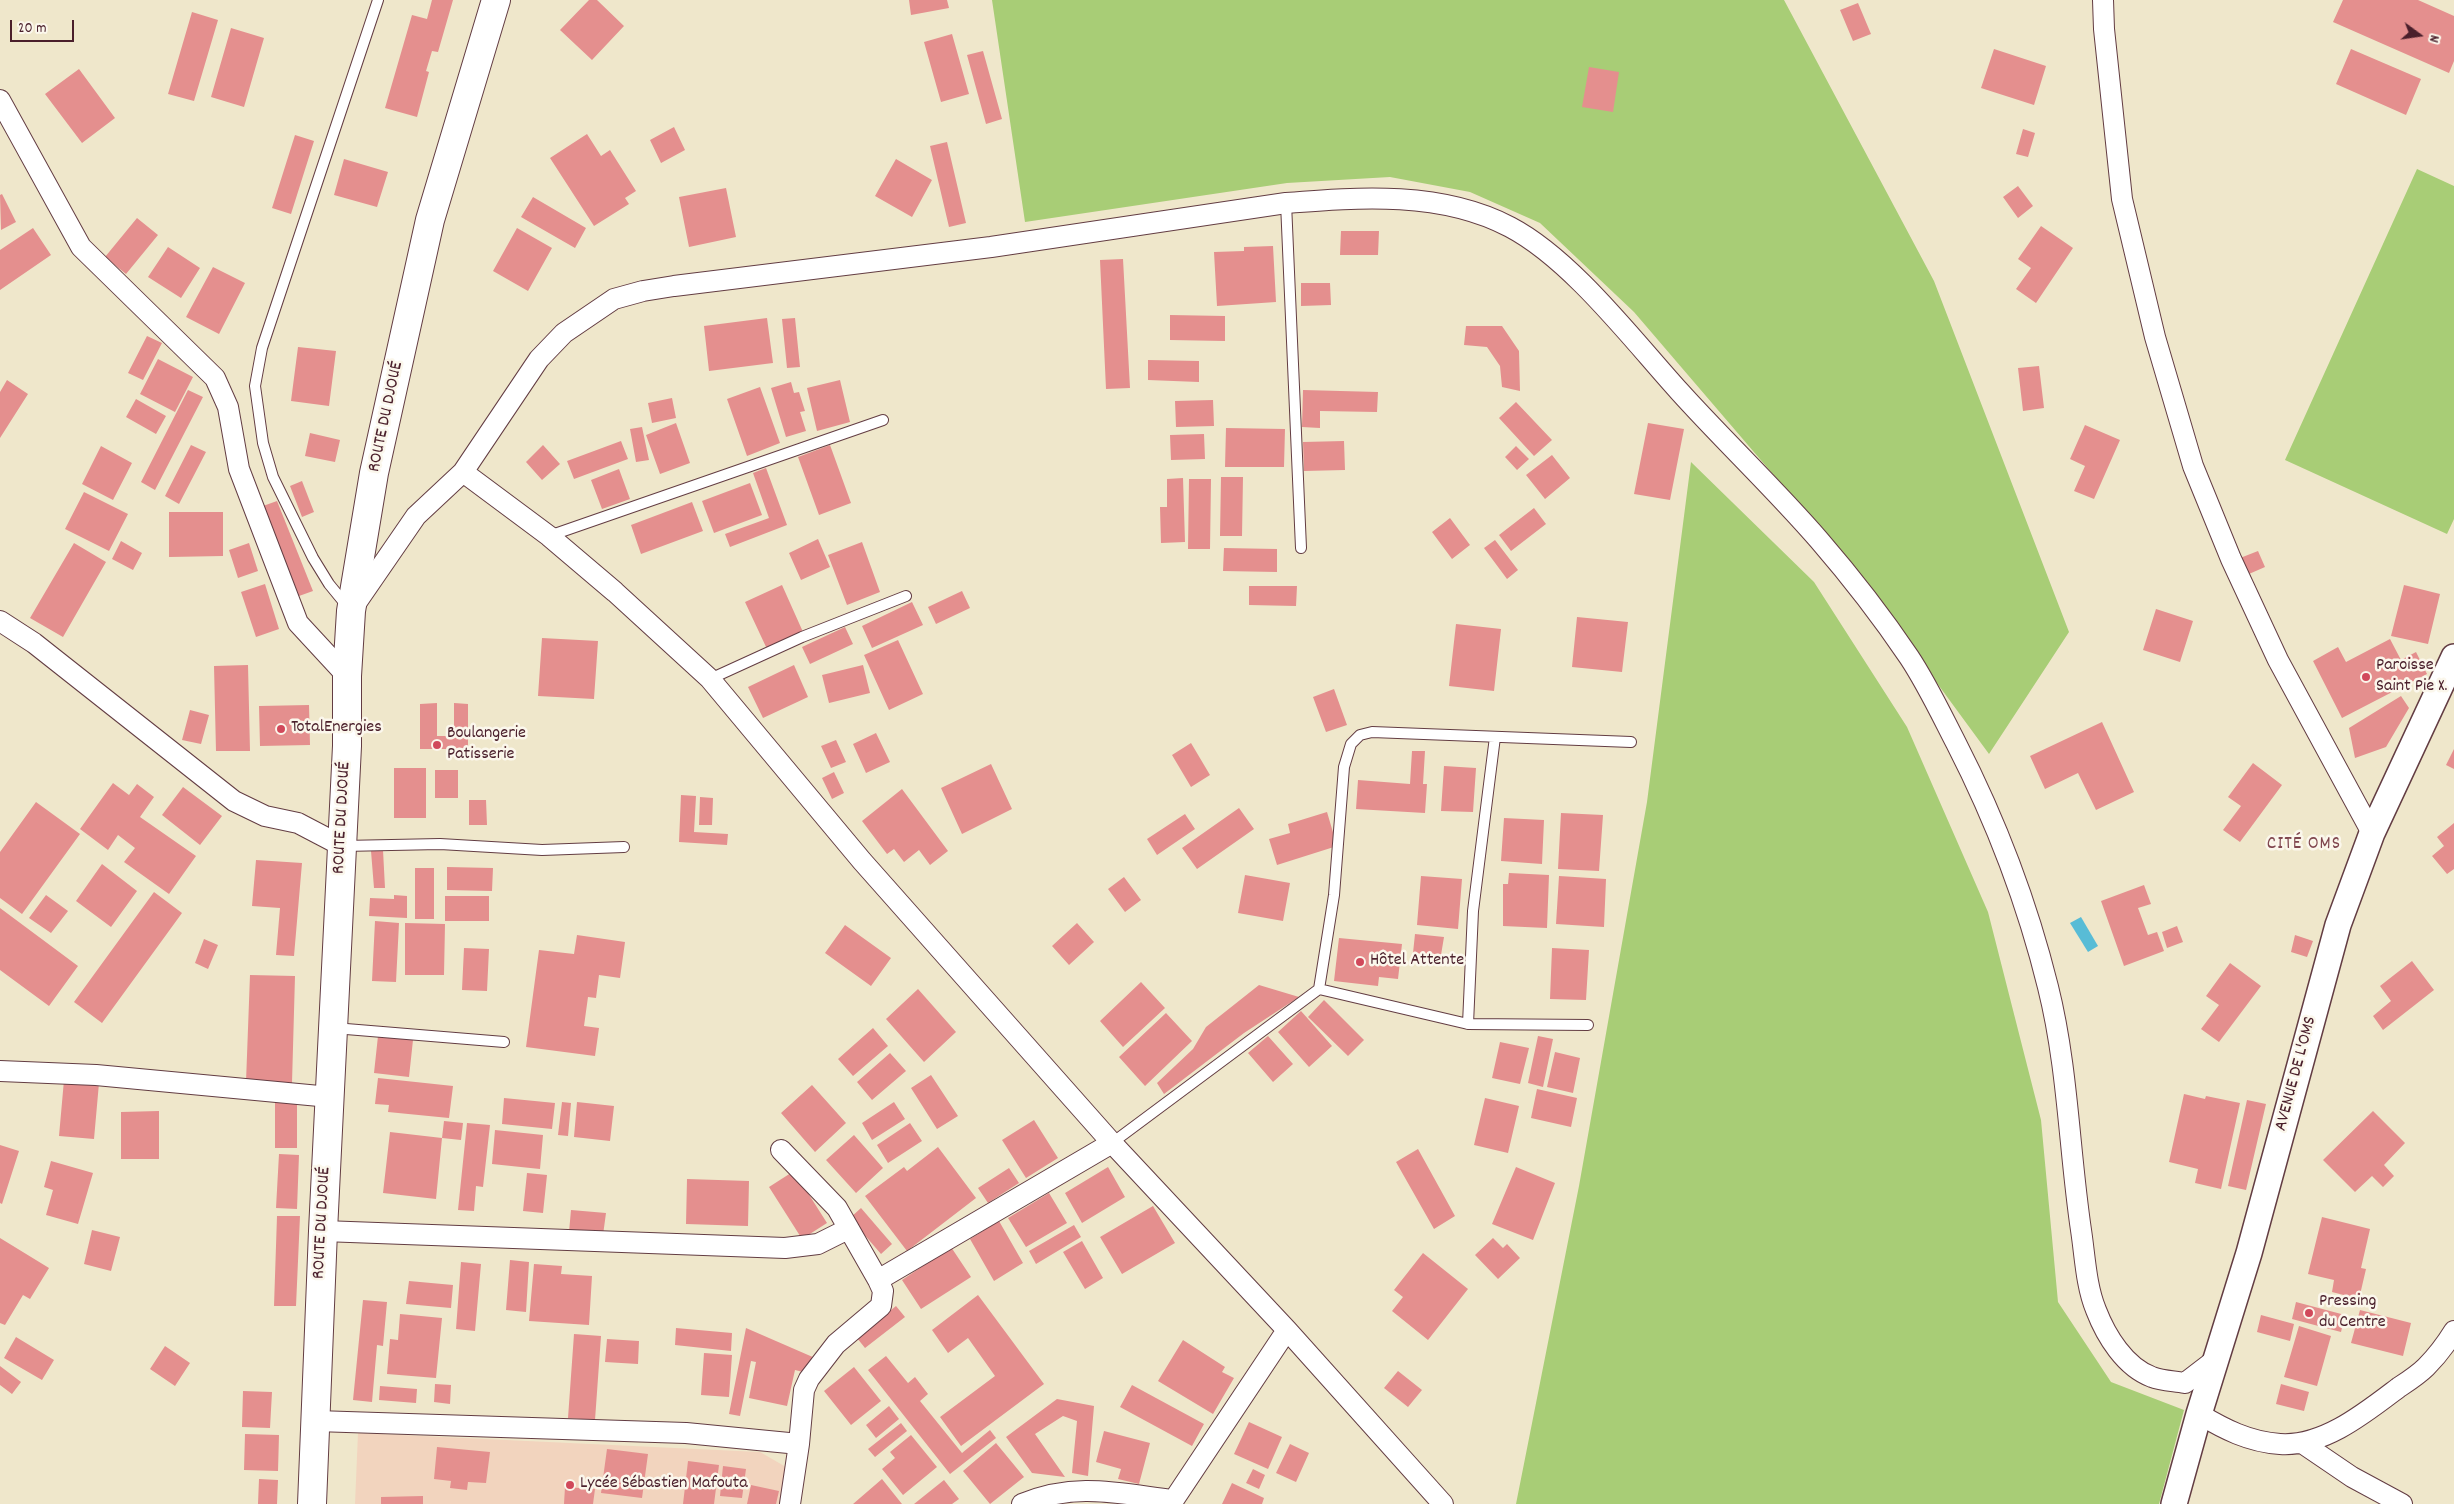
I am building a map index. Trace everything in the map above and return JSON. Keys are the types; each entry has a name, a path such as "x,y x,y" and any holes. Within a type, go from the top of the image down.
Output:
{"main road":[{"name":"ROUTE DU DJOUÉ","path":"312,1504 323,1231 347,746 347,676 351,611 374,472 430,220 496,0"}],"street":[{"path":"2103,0 2104,29 2122,199 2155,337 2193,466 2230,559 2278,660 2372,833"},
{"path":"0,100 81,247 215,378 228,407 239,469 298,622 347,676"},
{"path":"351,611 416,516 463,472 540,359 564,333 614,299 643,291 674,286 991,247 1286,203 1362,199 1440,203 1462,207 1513,228 1545,250 1579,280 1704,419 1818,539 1909,658 1939,710 1996,825 2049,988 2065,1071 2072,1170 2094,1306 2107,1334 2125,1358 2152,1377 2185,1383 2215,1360"},
{"path":"463,472 549,536 615,592 710,679 862,861 1112,1143 1287,1330 1443,1504"},
{"path":"0,620 34,643 234,801 265,816 298,823 342,846"},
{"name":"AVENUE DE L'OMS","path":"2174,1504 2198,1414 2249,1253 2338,925 2372,833 2454,657"},
{"path":"0,1071 96,1075 330,1097"},
{"path":"878,1280 1112,1143"},
{"path":"781,1150 837,1208 883,1291 881,1306 836,1344 809,1379 804,1390 799,1444 790,1504"},
{"path":"323,1231 785,1248 818,1244 848,1229"},
{"path":"1022,1504 1057,1492 1101,1490 1171,1502 1287,1330"},
{"path":"2198,1414 2228,1432 2254,1440 2280,1444 2302,1443 2352,1421 2380,1402 2424,1369 2454,1331"},
{"path":"316,1421 686,1433 799,1444"},
{"path":"2302,1443 2352,1477 2402,1504"}],"lane":[{"path":"351,611 329,584 313,558 273,477 263,443 255,386 265,338 378,0"},
{"path":"1286,203 1301,548"},
{"path":"549,536 883,420"},
{"path":"710,679 802,637 906,596"},
{"path":"1112,1143 1319,989 1334,895 1344,767 1351,744 1360,736 1372,732 1631,742"},
{"path":"1468,1024 1473,911 1495,737"},
{"path":"342,846 440,844 542,850 624,847"},
{"path":"1319,989 1468,1024 1588,1025"},
{"path":"333,1028 504,1042"}],"shaded area":[{"name":"Lycée Sébastien Mafouta","path":"358,1433 760,1452 786,1467 780,1504 355,1504"}],"green space":[{"path":"992,0 1784,0 1934,281 2069,632 1989,754 1849,563 1634,312 1540,223 1470,192 1390,177 1287,183 1025,222"},
{"path":"2417,169 2454,186 2454,519 2447,534 2285,460"},
{"path":"1691,462 1814,582 1907,727 1988,912 2041,1120 2058,1302 2111,1382 2184,1410 2159,1504 1516,1504 1579,1186 1647,802"}],"water":[{"path":"2081,917 2098,946 2088,952 2070,923"}],"building":[{"path":"432,0 453,0 438,52 432,51 426,71 429,72 417,117 385,108 412,15 427,19"},
{"path":"589,0 597,0 624,26 592,60 560,30"},
{"path":"909,0 947,0 949,8 911,15"},
{"path":"2343,0 2418,0 2454,16 2454,61 2449,73 2333,22"},
{"path":"1858,3 1871,34 1853,41 1840,10"},
{"path":"192,12 218,20 194,101 168,94"},
{"path":"231,28 264,38 244,107 211,97"},
{"path":"952,34 969,94 941,102 924,42"},
{"path":"1994,49 2046,66 2034,105 1981,88"},
{"path":"2351,49 2421,79 2406,115 2336,84"},
{"path":"983,51 1002,119 986,124 967,55"},
{"path":"1589,67 1619,72 1613,112 1582,107"},
{"path":"79,69 115,118 82,143 45,94"},
{"path":"674,127 685,150 661,163 650,140"},
{"path":"2023,129 2035,133 2028,157 2016,154"},
{"path":"587,134 601,156 610,150 636,191 625,198 629,204 594,226 550,158"},
{"path":"295,135 314,141 291,214 272,208"},
{"path":"947,142 966,223 949,227 930,146"},
{"path":"344,159 388,172 377,207 334,195"},
{"path":"896,159 932,180 912,217 875,196"},
{"path":"2018,186 2033,206 2018,218 2003,197"},
{"path":"726,188 736,237 689,247 679,197"},
{"path":"2,194 16,222 1,230 0,195"},
{"path":"533,197 586,228 575,248 521,217"},
{"path":"137,218 158,235 126,274 105,257"},
{"path":"2041,226 2073,248 2036,303 2016,289 2031,268 2018,259"},
{"path":"33,228 51,255 0,290 0,250"},
{"path":"517,228 552,248 528,291 493,271"},
{"path":"1341,231 1379,231 1378,255 1340,255"},
{"path":"1273,246 1276,302 1217,306 1214,252 1244,251 1244,247"},
{"path":"168,247 200,268 181,298 148,277"},
{"path":"1123,259 1130,388 1106,389 1100,260"},
{"path":"213,267 245,283 219,334 186,317"},
{"path":"1301,283 1330,283 1331,305 1301,306"},
{"path":"1170,315 1225,316 1225,341 1170,340"},
{"path":"767,318 773,363 709,371 704,326"},
{"path":"795,318 800,367 787,368 782,319"},
{"path":"1466,326 1502,326 1519,351 1520,391 1502,387 1500,366 1487,347 1464,345"},
{"path":"147,336 162,343 143,380 128,373"},
{"path":"298,347 336,351 329,406 291,401"},
{"path":"158,359 193,377 175,412 140,394"},
{"path":"1148,360 1199,361 1199,382 1148,380"},
{"path":"2039,366 2044,408 2023,411 2018,368"},
{"path":"7,380 28,394 0,438 0,392"},
{"path":"840,380 850,422 817,431 807,388"},
{"path":"791,382 794,393 799,392 805,411 800,412 806,431 786,437 771,388"},
{"path":"760,387 780,443 747,456 727,399"},
{"path":"188,390 203,397 155,490 141,482"},
{"path":"1303,390 1378,392 1377,412 1320,411 1320,428 1302,427"},
{"path":"672,398 676,418 652,423 648,403"},
{"path":"136,399 166,416 156,434 126,417"},
{"path":"1213,400 1214,426 1176,427 1175,401"},
{"path":"1516,402 1552,440 1534,456 1499,418"},
{"path":"676,423 690,463 660,474 646,435"},
{"path":"1648,423 1684,429 1670,500 1634,494"},
{"path":"2085,425 2120,440 2094,499 2074,491 2085,466 2070,459"},
{"path":"642,427 649,460 636,462 630,429"},
{"path":"1226,428 1285,429 1284,467 1225,467"},
{"path":"310,433 340,440 335,462 305,456"},
{"path":"1204,434 1205,459 1171,460 1170,435"},
{"path":"621,441 628,459 574,479 567,461"},
{"path":"1344,441 1345,470 1304,471 1303,442"},
{"path":"191,445 206,452 179,504 165,496"},
{"path":"543,445 560,464 542,480 526,462"},
{"path":"830,445 851,503 819,515 798,457"},
{"path":"101,446 132,463 113,500 82,484"},
{"path":"1516,446 1529,459 1517,470 1505,457"},
{"path":"1552,455 1570,478 1545,499 1526,475"},
{"path":"766,468 787,525 730,547 725,534 769,518 753,473"},
{"path":"619,469 630,499 602,509 591,480"},
{"path":"1221,477 1243,477 1242,536 1220,536"},
{"path":"1183,478 1185,542 1161,543 1160,507 1167,507 1167,479"},
{"path":"1189,479 1211,479 1210,549 1188,549"},
{"path":"302,481 314,512 302,517 290,486"},
{"path":"750,483 762,515 714,533 702,501"},
{"path":"84,492 128,514 109,551 65,529"},
{"path":"277,501 313,591 299,596 263,506"},
{"path":"692,502 703,531 641,554 631,525"},
{"path":"1534,508 1546,524 1511,551 1499,535"},
{"path":"169,512 223,512 223,556 169,557"},
{"path":"1450,518 1470,545 1452,559 1432,532"},
{"path":"818,539 830,567 801,580 789,553"},
{"path":"1495,540 1518,570 1507,579 1484,548"},
{"path":"121,541 142,553 133,570 112,559"},
{"path":"862,542 880,592 847,605 828,555"},
{"path":"74,543 106,562 63,637 30,618"},
{"path":"249,543 258,571 238,578 229,550"},
{"path":"1224,548 1277,549 1277,572 1223,571"},
{"path":"2258,551 2265,567 2242,577 2235,560"},
{"path":"265,584 279,629 256,637 241,592"},
{"path":"782,585 803,632 767,649 745,602"},
{"path":"2404,585 2440,594 2428,644 2391,636"},
{"path":"1249,586 1297,586 1296,606 1249,605"},
{"path":"962,591 970,608 936,624 928,607"},
{"path":"912,602 923,625 872,648 862,626"},
{"path":"2156,609 2193,621 2180,662 2143,650"},
{"path":"1577,617 1628,622 1622,672 1572,667"},
{"path":"1456,624 1501,629 1494,691 1449,686"},
{"path":"845,627 853,644 810,664 802,647"},
{"path":"542,638 598,641 594,699 538,696"},
{"path":"2390,639 2401,660 2416,652 2427,674 2342,718 2313,661 2338,647 2346,662"},
{"path":"898,640 923,694 889,710 864,655"},
{"path":"248,665 250,751 216,751 214,666"},
{"path":"794,665 808,697 763,718 748,687"},
{"path":"863,665 870,693 829,703 822,675"},
{"path":"1334,689 1347,725 1326,732 1313,697"},
{"path":"2401,696 2409,708 2386,747 2355,758 2349,728"},
{"path":"437,703 437,736 454,736 454,703 468,704 468,749 420,749 420,704"},
{"path":"309,705 310,745 260,746 259,706"},
{"path":"190,710 209,715 201,744 182,740"},
{"path":"2102,722 2134,792 2096,810 2078,773 2045,789 2030,756"},
{"path":"876,733 890,762 866,773 853,744"},
{"path":"836,740 846,762 831,768 821,746"},
{"path":"1191,743 1210,775 1191,787 1172,755"},
{"path":"2454,749 2454,769 2446,765"},
{"path":"1412,751 1425,751 1423,784 1427,784 1425,813 1356,809 1358,780 1410,784"},
{"path":"2253,763 2282,785 2240,842 2223,830 2241,806 2228,797"},
{"path":"991,764 1012,809 962,834 941,788"},
{"path":"1444,766 1476,768 1473,812 1441,811"},
{"path":"394,768 426,768 426,818 394,818"},
{"path":"435,770 458,770 458,798 435,798"},
{"path":"834,772 844,793 832,799 822,778"},
{"path":"113,783 129,795 137,784 154,797 140,817 196,856 169,894 124,862 135,848 118,835 108,850 80,829"},
{"path":"183,787 222,816 200,845 162,815"},
{"path":"902,789 948,851 930,865 919,850 904,862 894,849 887,854 862,821"},
{"path":"681,795 696,796 694,832 728,834 727,845 679,842"},
{"path":"700,797 713,798 712,825 699,825"},
{"path":"469,800 486,800 487,825 469,825"},
{"path":"36,802 80,834 22,914 0,898 0,852"},
{"path":"1239,808 1254,829 1197,869 1182,848"},
{"path":"1327,812 1337,846 1277,865 1269,839 1290,833 1288,824"},
{"path":"1561,813 1603,815 1599,871 1558,869"},
{"path":"1185,814 1195,829 1157,855 1147,839"},
{"path":"1504,818 1544,820 1542,864 1501,861"},
{"path":"2454,823 2454,869 2447,874 2432,856 2444,846 2437,837"},
{"path":"383,850 385,888 374,888 371,851"},
{"path":"256,860 302,863 294,956 276,955 280,908 252,906"},
{"path":"102,864 137,891 111,927 76,901"},
{"path":"447,867 493,868 492,891 447,890"},
{"path":"415,868 434,868 434,919 415,919"},
{"path":"1509,873 1549,875 1547,928 1503,926 1503,884 1508,884"},
{"path":"1245,875 1290,883 1283,921 1238,913"},
{"path":"1421,876 1462,879 1458,929 1417,925"},
{"path":"1559,876 1606,879 1604,927 1556,924"},
{"path":"1124,877 1141,900 1125,912 1108,889"},
{"path":"2144,885 2151,904 2138,908 2148,935 2157,932 2164,951 2124,966 2101,901"},
{"path":"154,892 182,913 102,1023 74,1002"},
{"path":"46,895 68,911 51,933 29,918"},
{"path":"394,895 407,896 407,918 369,916 370,898 394,899"},
{"path":"445,896 489,896 489,921 445,921"},
{"path":"0,908 78,966 49,1006 0,970"},
{"path":"375,921 399,923 396,982 372,981"},
{"path":"405,923 445,924 444,975 405,975"},
{"path":"1077,923 1094,942 1069,965 1052,946"},
{"path":"845,925 891,958 871,986 825,953"},
{"path":"2177,926 2183,942 2167,948 2162,932"},
{"path":"1415,934 1444,937 1441,955 1413,953"},
{"path":"577,935 625,942 620,978 599,975 596,998 588,997 584,1026 599,1028 595,1056 526,1047 539,950 574,954"},
{"path":"2295,935 2313,941 2307,957 2291,952"},
{"path":"1339,938 1402,944 1398,979 1379,977 1378,986 1334,981"},
{"path":"204,939 218,945 208,969 195,963"},
{"path":"464,948 489,949 487,991 462,990"},
{"path":"1552,948 1589,950 1586,1000 1550,999"},
{"path":"2412,961 2434,990 2383,1030 2373,1016 2391,1001 2380,986"},
{"path":"2230,963 2261,986 2219,1042 2201,1029 2219,1005 2206,996"},
{"path":"250,975 295,976 292,1083 246,1082"},
{"path":"1141,982 1165,1008 1123,1047 1100,1021"},
{"path":"1259,985 1299,997 1244,1033 1164,1094 1157,1083 1193,1049 1206,1027"},
{"path":"918,989 956,1032 924,1062 886,1019"},
{"path":"1324,1000 1364,1040 1348,1056 1308,1017"},
{"path":"1301,1011 1332,1046 1309,1067 1278,1032"},
{"path":"1166,1013 1192,1041 1145,1086 1119,1057"},
{"path":"873,1028 888,1046 853,1076 838,1059"},
{"path":"378,1036 413,1040 409,1077 374,1073"},
{"path":"1268,1036 1293,1064 1273,1082 1248,1053"},
{"path":"1538,1036 1553,1039 1543,1087 1528,1083"},
{"path":"1500,1042 1529,1048 1520,1084 1492,1078"},
{"path":"1555,1052 1580,1058 1573,1093 1547,1087"},
{"path":"890,1053 906,1071 872,1100 857,1082"},
{"path":"931,1075 958,1116 937,1129 911,1088"},
{"path":"378,1078 453,1086 449,1118 388,1112 389,1105 375,1104"},
{"path":"64,1080 99,1083 94,1139 59,1136"},
{"path":"812,1085 846,1123 815,1152 781,1113"},
{"path":"1537,1089 1577,1098 1571,1127 1531,1118"},
{"path":"2184,1094 2205,1099 2206,1096 2240,1103 2221,1189 2195,1183 2198,1169 2169,1162"},
{"path":"504,1098 555,1103 552,1129 502,1124"},
{"path":"1485,1098 1519,1106 1508,1153 1474,1145"},
{"path":"2247,1100 2266,1104 2246,1190 2228,1186"},
{"path":"275,1101 297,1101 297,1148 275,1148"},
{"path":"562,1102 571,1103 568,1136 558,1135"},
{"path":"577,1102 614,1106 610,1141 574,1137"},
{"path":"894,1102 905,1119 872,1140 862,1123"},
{"path":"159,1111 159,1159 121,1159 121,1112"},
{"path":"2373,1111 2405,1143 2384,1165 2394,1176 2383,1187 2372,1176 2355,1192 2323,1160"},
{"path":"1034,1120 1058,1158 1026,1178 1002,1140"},
{"path":"444,1121 463,1123 461,1140 442,1138"},
{"path":"467,1123 490,1125 483,1187 476,1186 474,1211 458,1210"},
{"path":"910,1123 922,1141 888,1163 877,1145"},
{"path":"495,1130 543,1135 540,1169 492,1164"},
{"path":"390,1132 442,1138 436,1199 383,1193"},
{"path":"854,1135 883,1168 856,1193 826,1160"},
{"path":"0,1145 19,1151 2,1204 0,1203"},
{"path":"938,1147 976,1198 907,1251 865,1196 904,1167 907,1171"},
{"path":"1418,1149 1455,1216 1434,1229 1396,1162"},
{"path":"279,1154 299,1155 297,1209 276,1208"},
{"path":"51,1161 93,1173 78,1224 46,1215 53,1190 44,1187"},
{"path":"1108,1167 1125,1197 1082,1223 1065,1193"},
{"path":"1516,1167 1555,1183 1533,1240 1492,1224"},
{"path":"1009,1168 1019,1183 988,1203 978,1188"},
{"path":"794,1171 827,1223 802,1239 769,1187"},
{"path":"527,1173 547,1175 543,1213 523,1211"},
{"path":"687,1179 749,1181 748,1226 686,1224"},
{"path":"1049,1193 1067,1223 1026,1247 1008,1218"},
{"path":"1153,1206 1175,1243 1122,1274 1100,1237"},
{"path":"861,1208 892,1244 881,1254 850,1218"},
{"path":"571,1210 606,1213 603,1235 569,1232"},
{"path":"277,1216 300,1216 296,1306 274,1306"},
{"path":"2322,1217 2370,1229 2361,1268 2366,1269 2359,1299 2332,1292 2334,1280 2308,1274"},
{"path":"999,1221 1023,1263 994,1281 970,1239"},
{"path":"1074,1225 1081,1237 1036,1264 1029,1251"},
{"path":"92,1230 120,1237 111,1271 84,1264"},
{"path":"0,1238 49,1268 30,1299 23,1295 5,1325 0,1323"},
{"path":"1493,1238 1503,1248 1507,1244 1520,1258 1498,1279 1475,1255"},
{"path":"1082,1241 1103,1278 1085,1289 1063,1252"},
{"path":"951,1247 971,1277 921,1309 902,1280"},
{"path":"1423,1253 1468,1289 1428,1340 1392,1311 1403,1297 1394,1290"},
{"path":"510,1260 529,1262 526,1312 506,1310"},
{"path":"461,1262 481,1264 475,1331 456,1329"},
{"path":"534,1264 562,1266 561,1274 592,1276 589,1325 529,1321"},
{"path":"409,1281 453,1285 451,1308 406,1304"},
{"path":"978,1295 1044,1384 961,1446 940,1417 995,1376 968,1338 948,1353 932,1330"},
{"path":"363,1300 387,1302 383,1346 377,1345 372,1402 353,1400"},
{"path":"2296,1302 2345,1315 2341,1332 2292,1319"},
{"path":"896,1306 905,1317 865,1348 857,1338"},
{"path":"2360,1310 2411,1323 2403,1356 2351,1343"},
{"path":"400,1314 442,1318 436,1378 387,1374 390,1339 398,1340"},
{"path":"2261,1315 2294,1324 2290,1341 2257,1332"},
{"path":"2299,1326 2331,1336 2317,1386 2284,1377"},
{"path":"676,1328 732,1333 731,1351 675,1345"},
{"path":"746,1328 815,1358 803,1372 795,1370 787,1406 749,1398 756,1362 751,1361 740,1416 729,1414"},
{"path":"574,1334 601,1336 595,1420 568,1418"},
{"path":"16,1337 54,1360 42,1380 4,1358"},
{"path":"607,1339 639,1341 638,1364 605,1362"},
{"path":"1183,1340 1225,1367 1222,1372 1234,1378 1213,1414 1158,1381"},
{"path":"165,1346 190,1363 175,1386 150,1369"},
{"path":"704,1353 732,1355 729,1397 701,1395"},
{"path":"886,1356 908,1383 915,1377 928,1394 920,1401 962,1453 990,1430 996,1438 950,1474 868,1370"},
{"path":"0,1366 21,1382 12,1394 0,1385"},
{"path":"854,1367 881,1401 851,1425 824,1391"},
{"path":"1398,1371 1422,1390 1408,1407 1384,1388"},
{"path":"435,1384 451,1385 450,1404 434,1402"},
{"path":"2281,1384 2309,1392 2304,1411 2276,1404"},
{"path":"1132,1385 1204,1424 1192,1446 1120,1407"},
{"path":"380,1386 417,1389 416,1403 379,1400"},
{"path":"243,1391 272,1392 270,1428 242,1427"},
{"path":"1057,1399 1094,1406 1088,1476 1072,1473 1077,1421 1063,1416 1035,1434 1065,1477 1032,1473 1006,1437"},
{"path":"889,1406 899,1419 876,1438 866,1425"},
{"path":"1249,1422 1282,1437 1268,1469 1234,1454"},
{"path":"901,1423 907,1431 875,1457 868,1449"},
{"path":"1104,1431 1150,1443 1139,1484 1118,1479 1121,1469 1096,1462"},
{"path":"245,1434 279,1435 278,1471 244,1470"},
{"path":"911,1435 937,1467 903,1495 882,1469 895,1458 890,1452"},
{"path":"996,1443 1024,1477 990,1504 963,1471"},
{"path":"1290,1444 1309,1453 1296,1482 1276,1473"},
{"path":"437,1447 490,1452 486,1483 468,1482 467,1490 450,1488 451,1481 434,1479"},
{"path":"607,1449 648,1454 642,1498 601,1493"},
{"path":"688,1461 719,1465 714,1504 683,1504"},
{"path":"723,1466 746,1469 742,1498 720,1496"},
{"path":"1253,1469 1265,1475 1259,1489 1246,1483"},
{"path":"259,1479 278,1480 277,1504 258,1504"},
{"path":"882,1479 902,1504 853,1504"},
{"path":"944,1480 959,1499 952,1504 914,1504"},
{"path":"1232,1483 1264,1498 1262,1504 1222,1504"},
{"path":"751,1485 779,1491 776,1504 747,1504"},
{"path":"565,1487 595,1489 593,1504 564,1504"},
{"path":"423,1496 423,1504 381,1504 381,1497"}],"place":[{"name":"Paroisse Saint Pie X.","path":"2366,677"},
{"name":"TotalEnergies","path":"281,729"},
{"name":"Boulangerie Patisserie","path":"437,745"},
{"name":"Hôtel Attente","path":"1360,962"},
{"name":"Pressing du Centre","path":"2309,1313"},
{"name":"Lycée Sébastien Mafouta","path":"570,1485"}],"district":[{"name":"CITÉ OMS","path":"2304,845"}]}
